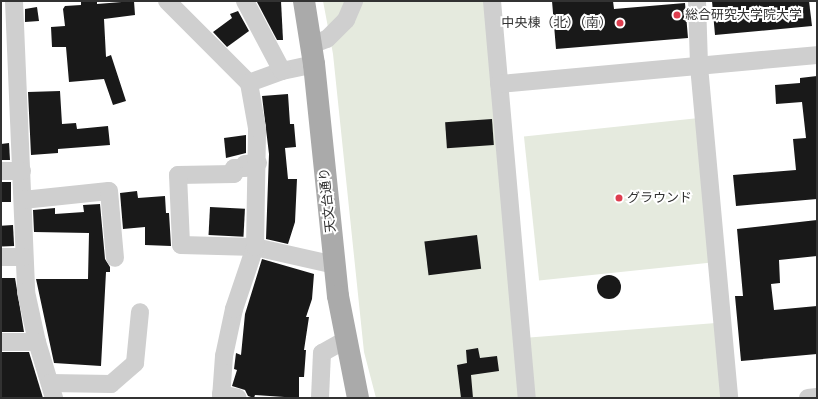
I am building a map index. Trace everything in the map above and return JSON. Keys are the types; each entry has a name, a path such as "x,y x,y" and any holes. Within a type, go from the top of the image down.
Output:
{"main road":[{"name":"天文台通り","path":"304,1 313,54 335,265 345,340 358,398"}],"street":[{"path":"14,1 9,53 22,171 23,257 26,292 37,342 52,390 111,384 135,363 140,312"},
{"path":"167,1 249,83 257,128 258,163 255,247 234,308 224,356 221,396 238,398"},
{"path":"245,1 282,71"},
{"path":"249,83 282,71 313,54 346,20 354,1"},
{"path":"492,1 527,398"},
{"path":"697,1 698,66 729,398"},
{"path":"499,84 817,55"},
{"path":"258,163 245,164 246,168 234,168 234,174 178,175 181,245 255,247 335,265"},
{"path":"1,171 22,171"},
{"path":"23,200 109,191 115,258"},
{"path":"1,257 23,257"},
{"path":"320,398 322,352 345,340"},
{"path":"1,342 37,342"},
{"path":"808,398 817,397"}],"shaded area":[{"path":"323,1 492,1 523,338 716,323 722,398 376,398 364,352 333,54"},
{"name":"グラウンド","path":"699,118 714,262 539,281 524,136"}],"building":[{"path":"81,1 97,1 97,4 134,1 135,15 104,19 106,57 111,55 126,101 113,105 104,79 69,82 66,47 52,47 51,27 65,26 63,9 65,6 81,5"},
{"path":"281,1 283,40 277,40 257,2"},
{"name":"中央棟（北）（南）","path":"552,1 613,1 614,9 685,3 688,38 556,49"},
{"path":"712,1 809,1 812,26 715,35"},
{"path":"37,7 39,21 25,22 25,9"},
{"path":"238,11 249,31 227,47 213,32 232,18 230,14"},
{"path":"817,76 817,199 736,206 733,175 796,170 793,139 806,138 802,102 776,104 775,85 800,83 800,78"},
{"path":"60,91 62,124 76,123 77,129 108,126 110,145 58,149 58,153 31,155 28,92"},
{"path":"288,94 290,124 294,124 296,147 285,148 288,179 297,179 295,222 288,244 266,239 269,154 262,96"},
{"path":"492,119 494,145 447,148 445,122"},
{"path":"246,135 246,153 226,158 224,138"},
{"path":"9,143 10,160 1,160 1,144"},
{"path":"1,182 11,182 11,202 1,202"},
{"path":"137,191 138,198 165,196 166,213 169,213 171,246 145,245 145,227 123,229 120,193"},
{"path":"100,204 105,259 110,267 110,272 106,272 101,366 54,363 36,279 88,279 89,233 34,232 33,210 55,208 55,214 84,212 83,205"},
{"path":"210,207 245,209 243,237 209,235"},
{"path":"817,220 817,256 779,260 780,283 771,284 774,310 817,306 817,354 741,361 735,296 743,296 737,229"},
{"path":"13,225 14,246 2,247 1,226"},
{"path":"477,235 481,269 429,275 424,241"},
{"path":"262,259 314,274 312,299 306,317 309,317 304,350 306,350 304,377 299,377 299,398 255,395 254,398 248,396 245,390 232,386 237,370 234,369 236,353 241,355 245,314"},
{"path":"609,275 618,278 621,287 618,296 609,299 600,296 597,287 600,278"},
{"path":"1,278 15,278 24,332 1,332"},
{"path":"478,348 480,358 497,356 499,371 471,375 473,398 461,398 457,365 467,363 466,350"},
{"path":"1,352 29,352 43,398 1,397"}],"place":[{"name":"総合研究大学院大学","path":"677,15"},
{"name":"中央棟（北）（南）","path":"620,23"},
{"name":"グラウンド","path":"619,198"}]}
